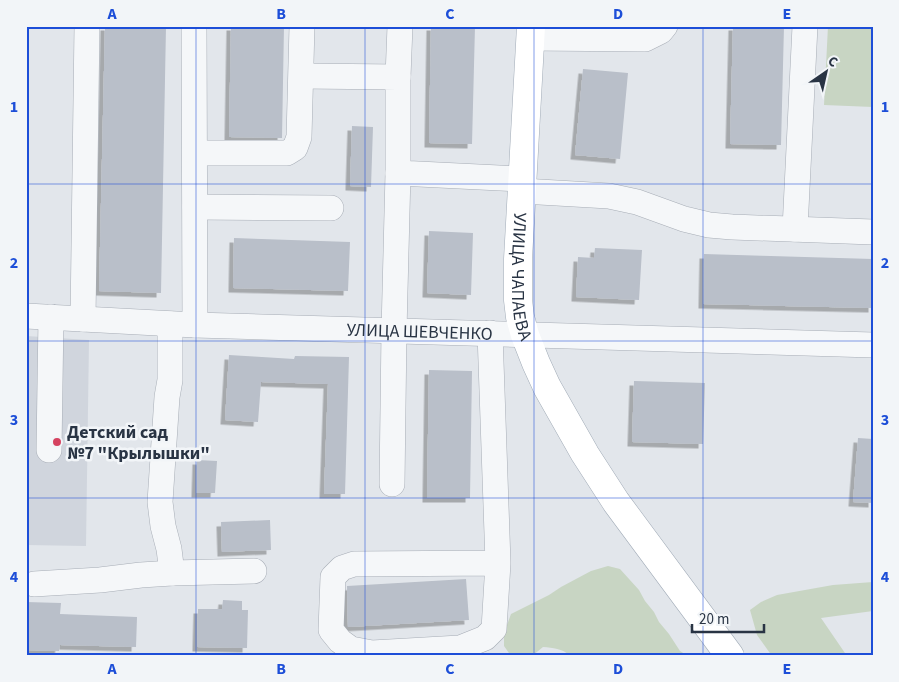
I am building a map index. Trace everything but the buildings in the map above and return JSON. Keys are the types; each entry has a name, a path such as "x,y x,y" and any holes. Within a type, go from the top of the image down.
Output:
{"main road":[{"name":"УЛИЦА ЧАПАЕВА","path":"531,32 518,259 518,300 525,335 547,387 584,454 616,502 730,656"}],"street":[{"path":"83,319 86,26"},
{"path":"194,26 195,325"},
{"path":"195,153 287,153 295,148 299,137 302,26"},
{"path":"392,484 400,26"},
{"path":"531,32 645,39 661,31 665,26"},
{"path":"796,229 805,26"},
{"path":"302,76 398,78"},
{"path":"398,173 522,185 609,196 637,202 684,219 732,227 873,232"},
{"path":"195,206 331,208"},
{"path":"38,316 49,450"},
{"name":"УЛИЦА ШЕВЧЕНКО","path":"38,316 195,325 873,346"},
{"path":"170,324 170,380 167,397 160,502 172,573"},
{"path":"490,333 498,563 494,629 486,638 460,648 372,654 351,649 340,641 331,630 333,577 342,568 354,564 498,563"},
{"path":"34,584 172,573 254,571"}],"shaded area":[{"name":"Детский сад №7 \"Крылышки\"","path":"26,336 89,340 86,546 26,545"}],"green space":[{"path":"828,26 873,26 873,107 824,105"},
{"path":"608,566 620,569 639,590 680,651 688,656 570,656 561,650 543,647 532,656 511,656 504,646 504,633 511,614 591,571"},
{"path":"873,582 873,611 821,618 847,656 772,656 757,635 750,610 761,602 777,595 833,585"}],"place":[{"name":"Детский сад №7 \"Крылышки\"","path":"57,442"}]}
